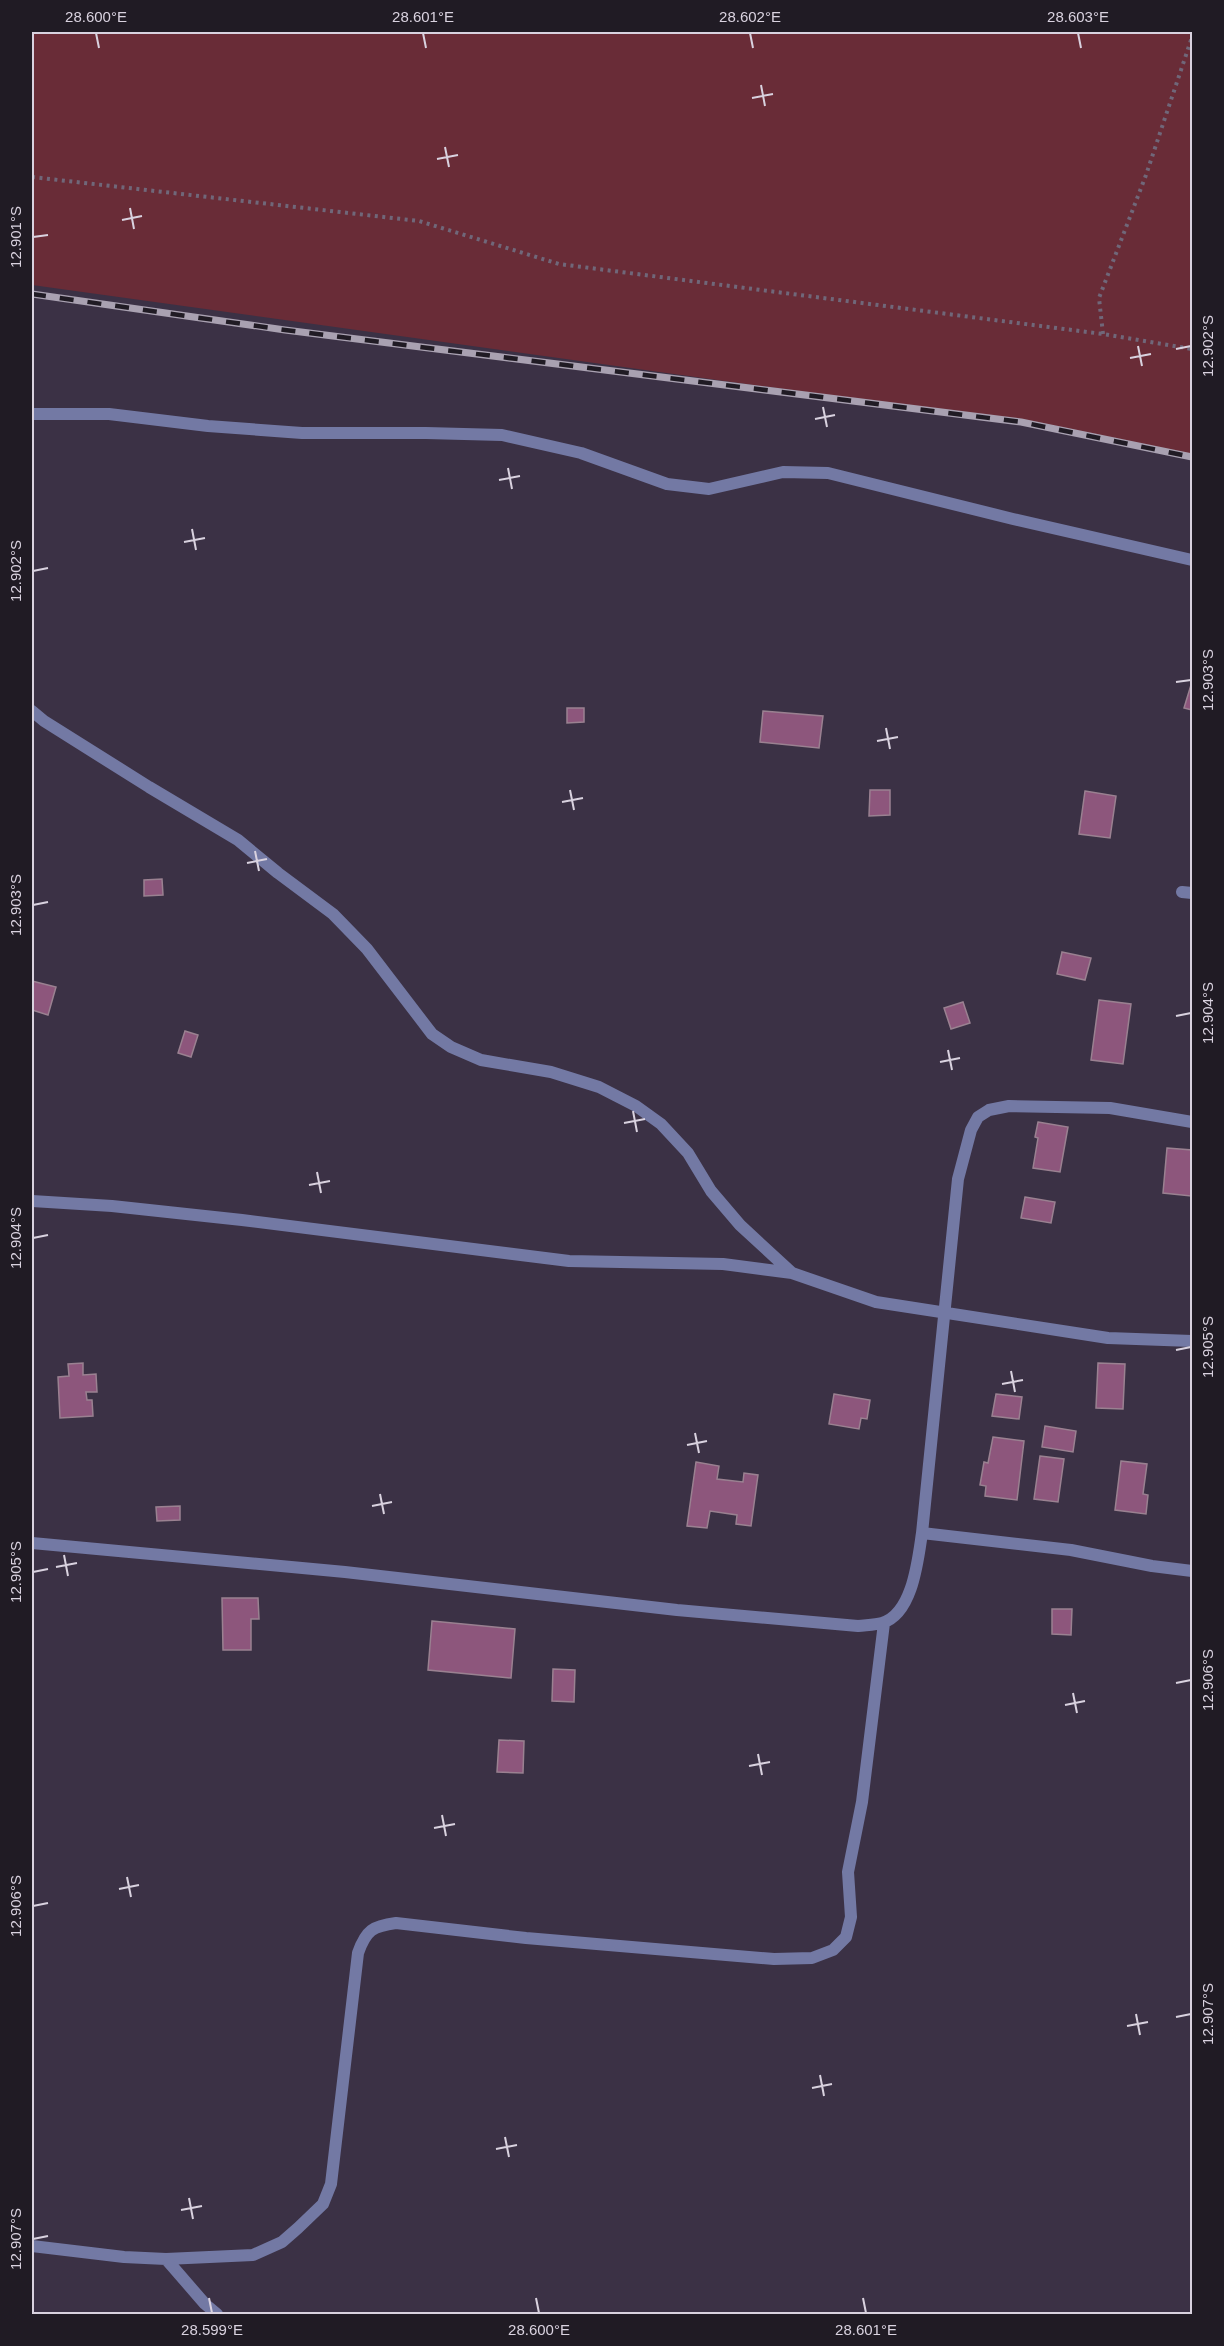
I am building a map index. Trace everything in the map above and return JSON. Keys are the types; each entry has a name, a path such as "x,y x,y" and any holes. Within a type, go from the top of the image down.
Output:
{"street":[{"path":"32,414 109,414 208,426 302,433 502,435 581,453 667,484 709,489 783,472 828,473 1192,560"},
{"path":"32,711 44,722 139,782 238,840 333,914 367,948 432,1034 451,1047 481,1060 550,1072 599,1087 636,1106 661,1124 688,1153 711,1191 740,1225 792,1273"},
{"path":"32,1543 345,1572 689,1611 858,1626 884,1623 900,1610 914,1586 922,1533 958,1179 971,1130 978,1117 989,1110 1009,1106 1099,1108 1192,1122"},
{"path":"32,1201 112,1206 242,1220 569,1261 723,1264 792,1273 876,1302 1108,1338 1192,1341"},
{"path":"922,1533 1071,1550 1152,1566 1192,1571"},
{"path":"32,2246 124,2257 166,2259 253,2255 282,2242 323,2204 331,2184 358,1953 363,1937 377,1926 396,1923 526,1938 774,1959 812,1958 833,1950 846,1937 851,1917 848,1872 862,1802 884,1623"},
{"path":"166,2259 204,2304 217,2314"}],"path":[{"path":"1102,334 1099,298 1146,175 1192,37"},
{"path":"32,177 419,220 559,264 1102,334 1192,349"}],"shaded area":[{"path":"32,32 1192,32 1192,457 1021,422 32,285"}],"building":[{"path":"1192,686 1192,710 1184,708"},
{"path":"567,708 584,708 584,722 567,723"},
{"path":"763,711 823,716 819,748 760,742"},
{"path":"870,790 890,790 890,815 869,816"},
{"path":"1085,791 1116,796 1110,838 1079,834"},
{"path":"162,879 163,895 144,896 144,880"},
{"path":"1062,952 1091,958 1085,980 1057,974"},
{"path":"32,981 56,987 48,1015 32,1010"},
{"path":"1099,1000 1131,1004 1123,1064 1091,1060"},
{"path":"963,1002 970,1023 951,1029 944,1008"},
{"path":"185,1031 198,1035 191,1057 178,1053"},
{"path":"1038,1122 1068,1127 1060,1172 1033,1168"},
{"path":"1167,1148 1192,1150 1191,1196 1163,1193"},
{"path":"1025,1197 1055,1202 1051,1223 1021,1218"},
{"path":"83,1363 83,1375 96,1374 97,1392 86,1392 87,1400 92,1400 93,1416 60,1418 58,1377 69,1376 68,1364"},
{"path":"1098,1363 1125,1364 1123,1409 1096,1408"},
{"path":"834,1394 870,1400 867,1419 861,1418 859,1429 829,1424"},
{"path":"996,1394 1022,1397 1019,1419 992,1416"},
{"path":"1045,1426 1076,1431 1073,1452 1042,1447"},
{"path":"993,1437 1024,1441 1017,1500 985,1496 986,1486 980,1485 984,1462 988,1463"},
{"path":"1040,1456 1064,1459 1058,1502 1034,1499"},
{"path":"1121,1461 1147,1464 1143,1494 1148,1495 1146,1514 1115,1510"},
{"path":"696,1462 719,1466 717,1479 743,1482 744,1473 758,1475 751,1526 736,1524 737,1515 710,1511 707,1528 687,1526"},
{"path":"180,1506 180,1520 157,1521 156,1507"},
{"path":"222,1598 258,1598 259,1619 251,1619 251,1650 223,1650"},
{"path":"1052,1609 1072,1609 1071,1635 1052,1634"},
{"path":"432,1621 515,1629 511,1678 428,1670"},
{"path":"553,1669 575,1670 574,1702 552,1701"},
{"path":"499,1740 524,1741 523,1773 497,1772"}],"railway":[{"path":"32,294 285,330 1021,422 1192,457"}]}
